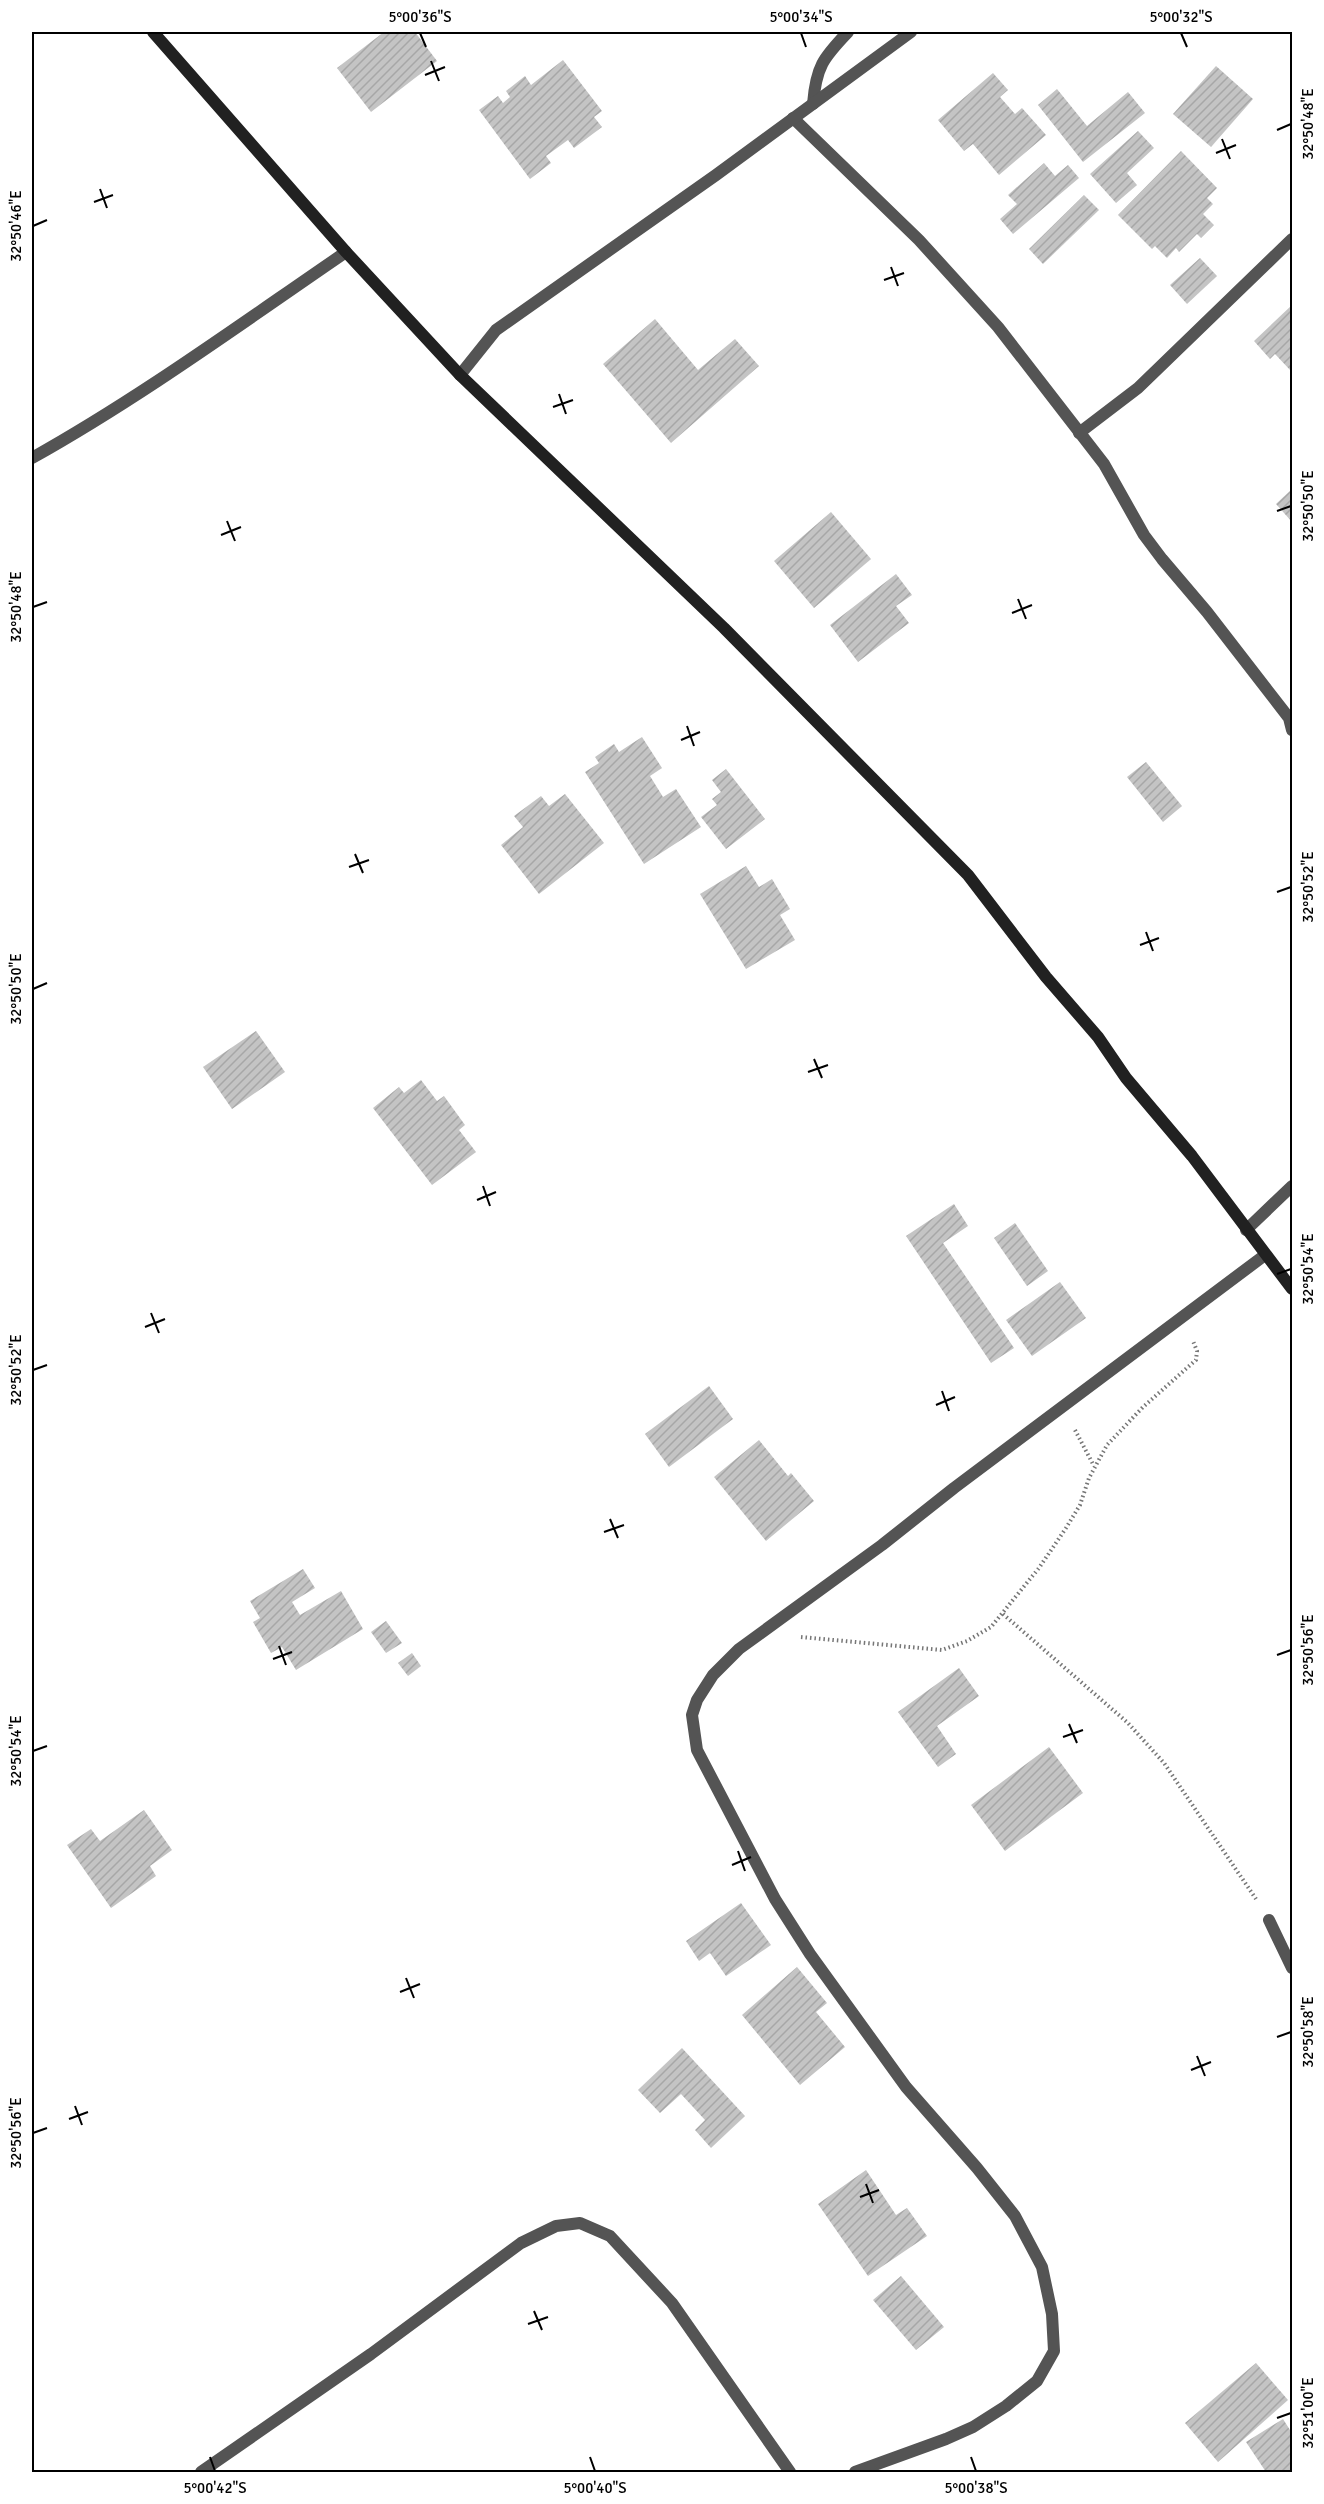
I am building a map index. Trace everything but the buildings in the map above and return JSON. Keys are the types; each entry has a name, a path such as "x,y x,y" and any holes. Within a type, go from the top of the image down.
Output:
{"street":[{"path":"813,104 815,78 829,52 848,32"},
{"path":"460,375 496,330 911,32"},
{"path":"158,33 346,252 460,375 724,628 968,875 1046,977 1093,1031 1126,1078 1192,1156 1293,1289"},
{"path":"794,118 919,240 998,327 1104,465 1144,535 1208,612 1291,721"},
{"path":"1079,433 1138,388 1293,239"},
{"path":"32,459 172,371 346,252"},
{"path":"1246,1230 1293,1186"},
{"path":"855,2472 973,2427 1006,2406 1037,2381 1054,2351 1052,2314 1042,2267 1014,2216 977,2168 906,2087 810,1954 775,1899 697,1750 692,1714 697,1700 712,1675 740,1649 882,1545 1062,1406 1265,1255"},
{"path":"1269,1920 1293,1968"},
{"path":"201,2472 380,2348 521,2243 556,2226 580,2223 610,2236 672,2303 790,2472"}],"path":[{"path":"761,1633 942,1650 967,1641 991,1627 1066,1528 1080,1505 1099,1456 1143,1407 1196,1360 1197,1351 1185,1314"},
{"path":"1062,1406 1094,1467"},
{"path":"1003,1614 1128,1723 1164,1763 1269,1920"}]}
